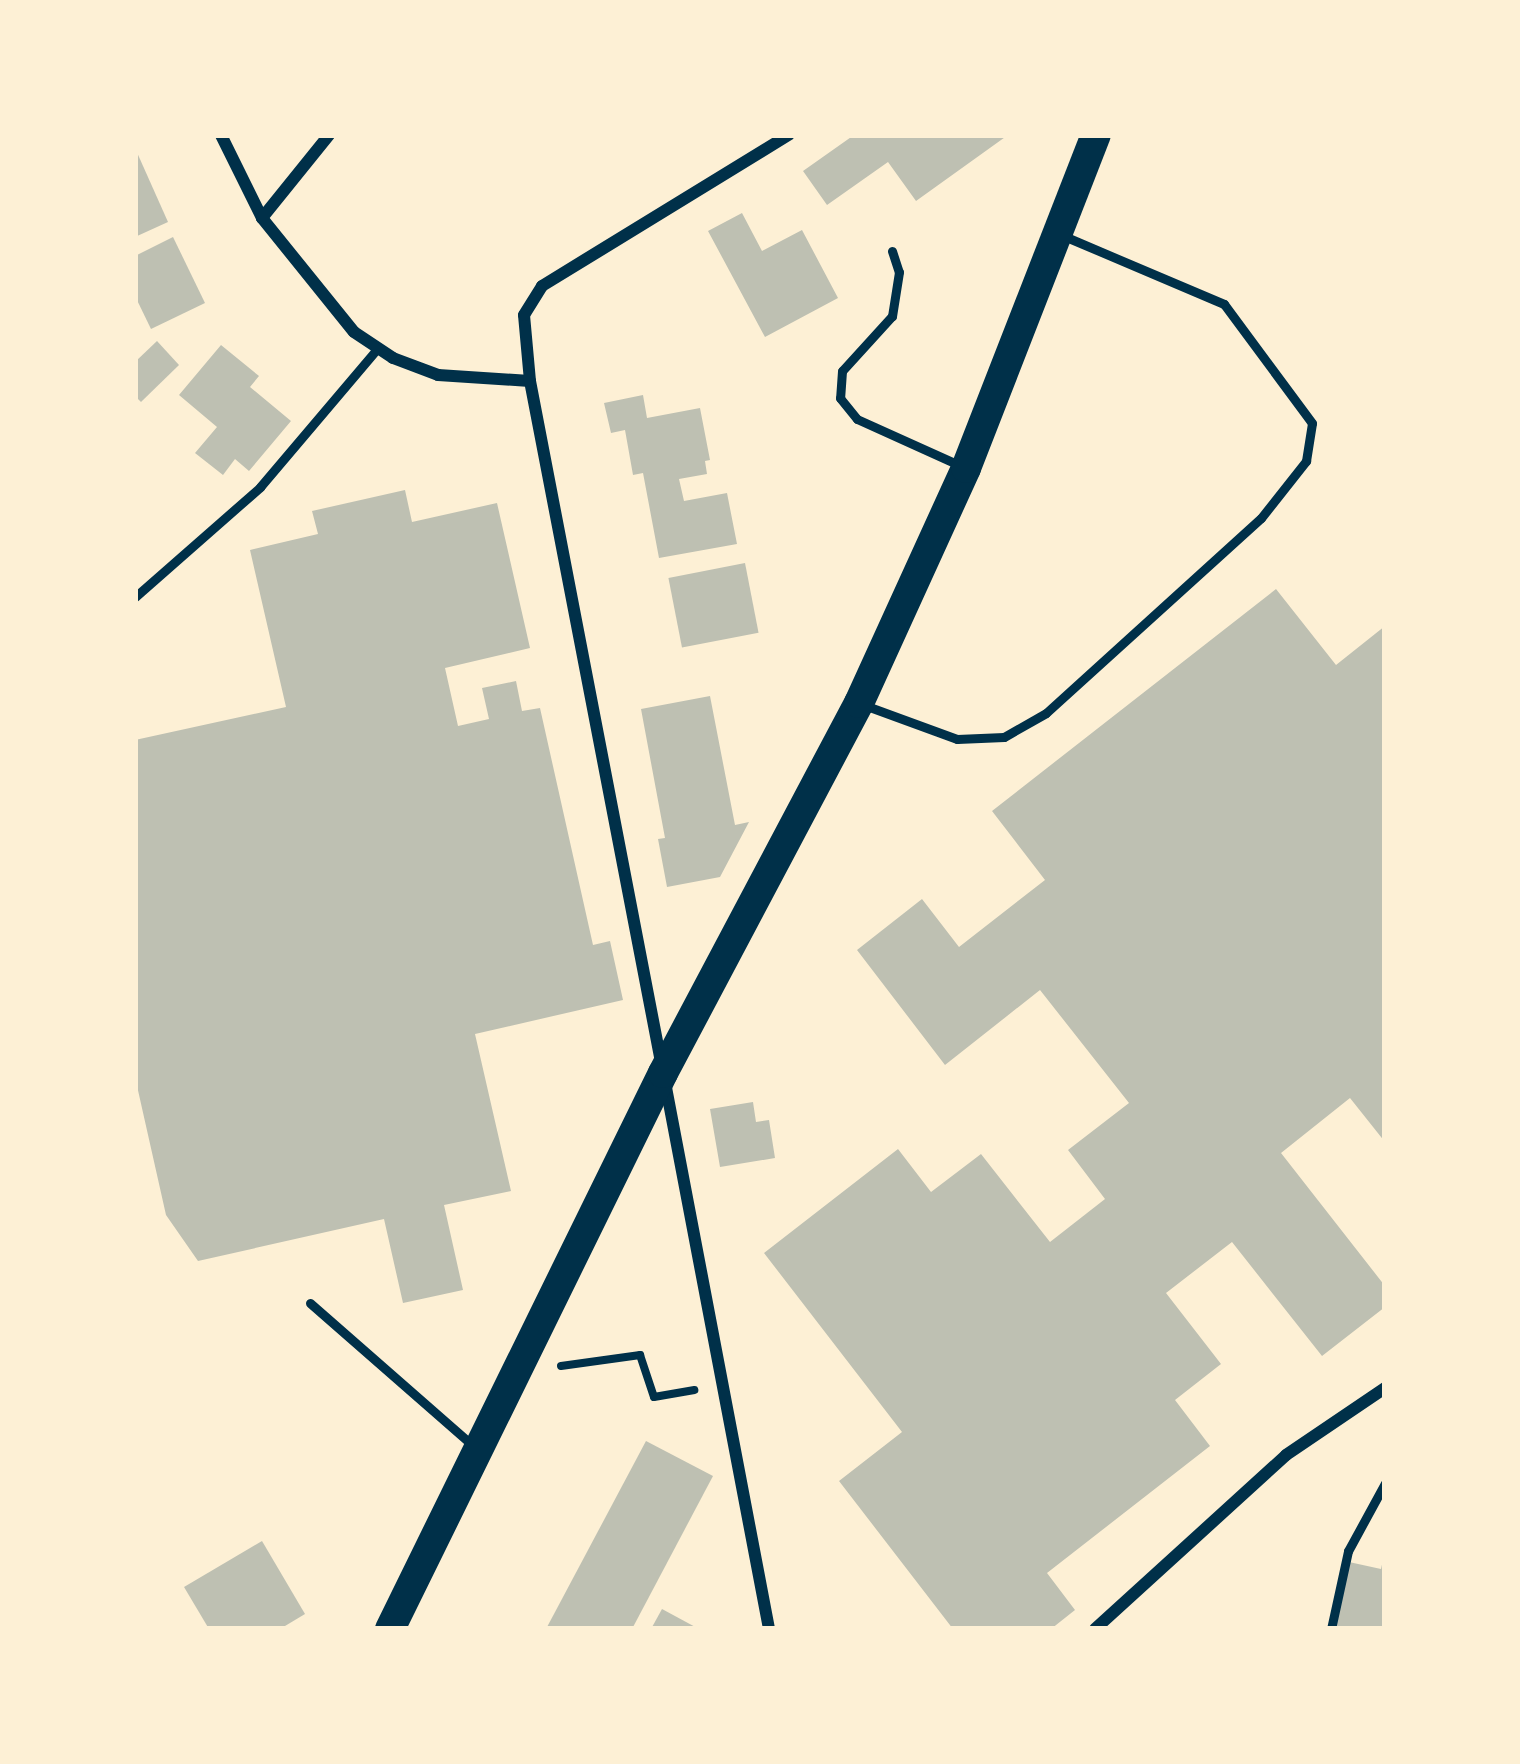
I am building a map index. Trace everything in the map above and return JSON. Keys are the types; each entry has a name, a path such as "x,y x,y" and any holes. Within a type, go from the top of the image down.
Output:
{"main road":[{"path":"390,1629 512,1372 663,1073 859,703 966,469 1096,135"}],"street":[{"path":"221,135 262,218 305,278 354,332 438,375 530,381"},
{"path":"262,218 329,135"},
{"path":"769,1629 530,381 524,315 542,286 788,135"},
{"path":"1099,1628 1286,1455 1385,1388"}],"lane":[{"path":"859,703 957,739 1004,737 1046,713 1261,518 1306,461 1312,423 1224,304 1127,258 1059,234"},
{"path":"892,251 899,272 892,316 842,371 840,398 856,419 966,469"},
{"path":"135,597 260,487 378,348"},
{"path":"310,1303 476,1449"},
{"path":"1331,1629 1348,1551 1385,1484"}],"path":[{"path":"512,1372 640,1355 654,1397 722,1384"}],"building":[{"path":"854,135 1008,135 916,201 888,162 827,205 803,171"},
{"path":"135,148 168,222 135,237"},
{"path":"742,213 762,251 802,230 838,298 765,337 708,231"},
{"path":"173,237 205,303 151,329 135,296 135,256"},
{"path":"157,341 179,365 141,402 135,396 135,362"},
{"path":"221,345 259,376 250,387 291,421 249,471 235,459 223,475 195,453 217,427 179,395"},
{"path":"643,395 647,418 700,408 710,460 705,461 707,474 679,479 684,501 727,493 737,544 659,558 643,473 633,475 625,430 611,433 604,403"},
{"path":"405,490 412,522 497,503 530,648 445,668 458,726 489,719 482,688 516,681 522,711 540,708 593,945 610,941 623,1000 475,1034 511,1191 444,1205 463,1290 403,1303 384,1219 198,1261 166,1215 135,1077 135,740 286,707 250,550 318,534 312,511"},
{"path":"745,563 759,633 682,648 668,578"},
{"path":"1276,589 1336,665 1385,626 1385,1142 1350,1098 1281,1153 1385,1286 1385,1307 1322,1356 1232,1242 1166,1293 1221,1364 1175,1400 1210,1446 1047,1573 1075,1610 1051,1629 953,1629 839,1481 902,1432 764,1253 898,1149 931,1192 981,1154 1050,1242 1105,1199 1068,1150 1129,1103 1040,990 945,1065 857,950 922,899 959,947 1045,880 992,811"},
{"path":"710,696 735,825 749,822 720,877 667,887 658,839 665,838 641,709"},
{"path":"753,1102 756,1122 769,1120 775,1158 720,1167 710,1109"},
{"path":"646,1441 713,1476 632,1629 546,1629"},
{"path":"262,1541 305,1614 280,1629 209,1629 184,1587"},
{"path":"1383,1560 1385,1629 1335,1627 1349,1562 1381,1569"},
{"path":"662,1609 699,1629 651,1629"}]}
